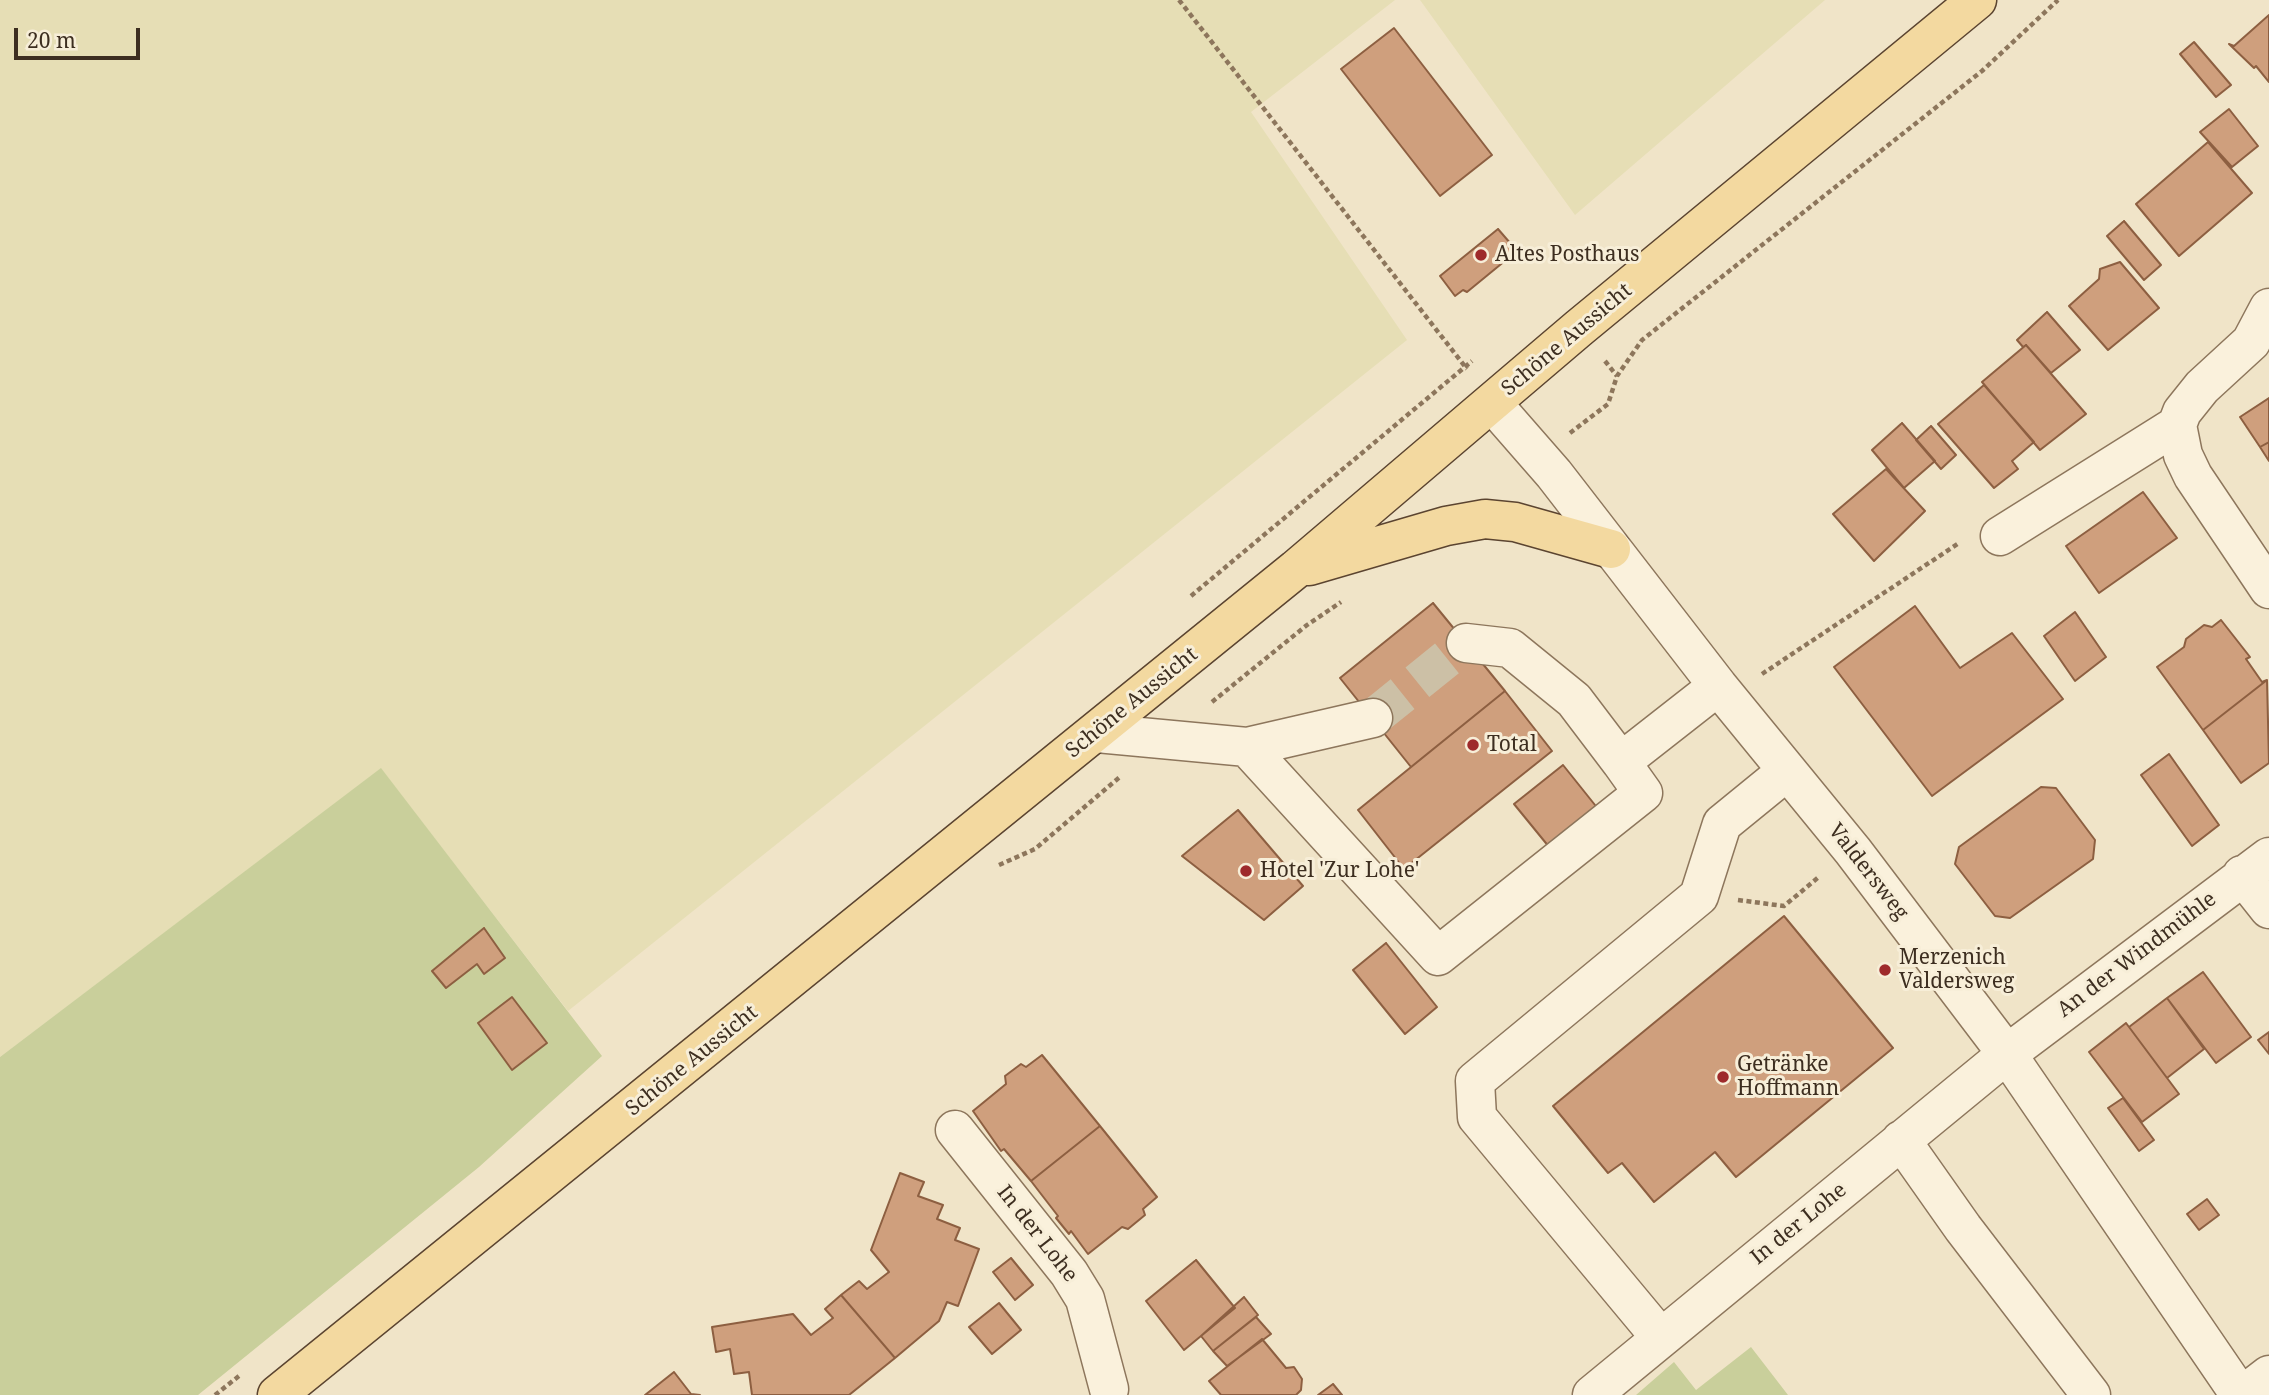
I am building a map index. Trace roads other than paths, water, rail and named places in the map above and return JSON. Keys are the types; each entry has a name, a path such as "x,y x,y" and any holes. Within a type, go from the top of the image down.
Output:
{"main road":[{"name":"Schöne Aussicht","path":"277,1395 1097,733 1296,569 1578,328 1978,0"},
{"path":"1296,569 1446,526 1485,519 1516,523 1611,549"}],"street":[{"path":"2269,308 2251,342 2202,387 2182,412 2177,425 2179,441 2193,476 2269,589"},
{"name":"Valdersweg","path":"1492,403 1554,474 1723,691 1853,851 2007,1054 2242,1395"},
{"path":"2000,536 2177,425"},
{"path":"1247,747 1438,956 1643,793 1574,700 1510,648 1466,643"},
{"path":"1621,762 1723,691"},
{"path":"1097,733 1167,737 1247,747 1373,718"},
{"path":"1661,1338 1477,1117 1475,1081 1699,896 1722,824 1787,771"},
{"path":"2255,866 2269,909"},
{"name":"An der Windmühle","path":"2007,1054 2255,866"},
{"name":"In der Lohe","path":"1592,1395 2007,1054"},
{"name":"In der Lohe","path":"955,1130 1069,1273 1085,1299 1108,1393"},
{"path":"1901,1140 1963,1228 2091,1395"},
{"path":"2242,1395 2269,1375"}],"tunnel":[{"path":"1373,718 1466,643"}],"place":[{"name":"Altes Posthaus","path":"1481,255"},
{"name":"Total","path":"1473,745"},
{"name":"Hotel 'Zur Lohe'","path":"1246,871"},
{"name":"Merzenich Valdersweg","path":"1885,970"},
{"name":"Getränke Hoffmann","path":"1723,1077"}]}
